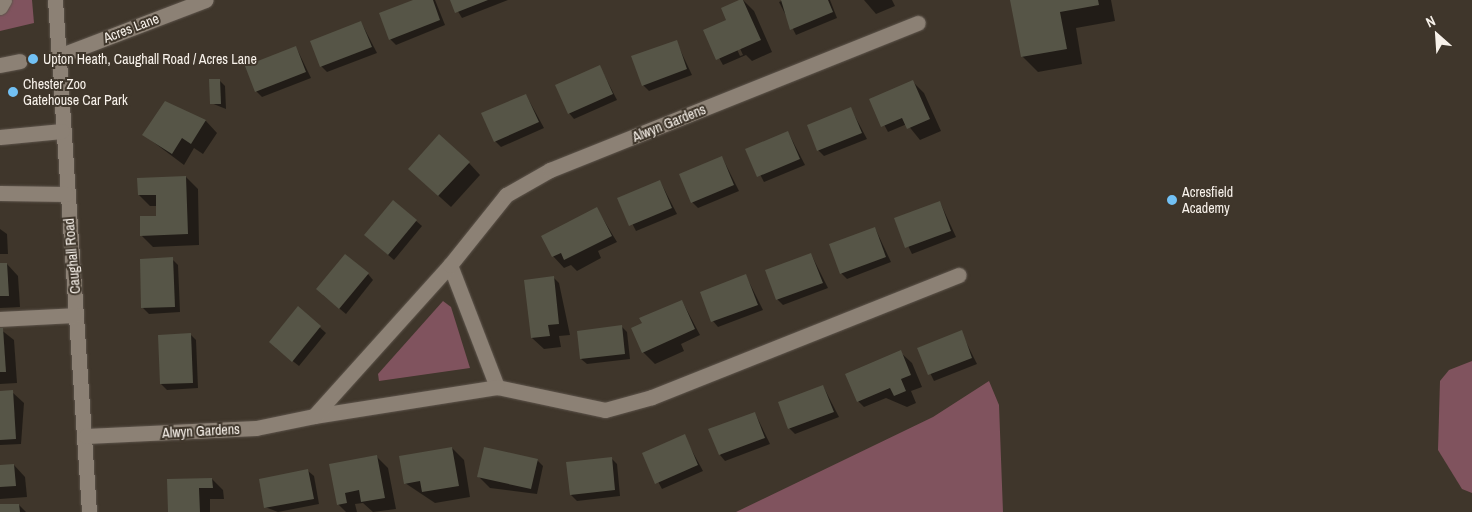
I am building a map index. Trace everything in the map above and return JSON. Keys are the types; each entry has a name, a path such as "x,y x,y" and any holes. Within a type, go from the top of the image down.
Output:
{"street":[{"path":"0,7 4,0"},
{"name":"Caughall Road","path":"55,0 56,57 86,436 89,512"},
{"name":"Acres Lane","path":"56,57 205,0"},
{"name":"Alwyn Gardens","path":"314,416 450,265 506,195 550,170 918,23"},
{"path":"0,65 20,61"},
{"path":"0,137 62,131"},
{"path":"0,193 66,194"},
{"path":"450,265 497,388"},
{"name":"Alwyn Gardens","path":"86,436 256,428 314,416 497,388 605,410 652,397 959,275"},
{"path":"0,319 76,315"}],"shaded area":[{"path":"0,0 32,0 34,23 0,31"},
{"path":"443,301 451,307 470,368 379,381 378,374"},
{"path":"1472,361 1472,493 1462,489 1438,450 1440,381 1449,370"},
{"path":"989,381 999,405 1003,512 736,512 933,417"}],"building":[{"path":"413,0 433,0 440,20 389,40 379,13"},
{"path":"450,0 488,0 455,13"},
{"path":"743,0 761,40 716,60 703,30 726,20 721,8"},
{"path":"781,0 828,0 833,12 790,30"},
{"path":"1010,0 1098,0 1099,5 1060,12 1067,49 1021,57"},
{"path":"361,21 372,47 320,67 310,41"},
{"path":"677,40 687,69 642,86 631,56"},
{"path":"296,46 306,72 255,92 245,66"},
{"path":"600,65 613,94 568,114 555,85"},
{"path":"209,79 220,79 221,104 210,104"},
{"path":"913,80 930,119 907,129 902,118 881,127 869,99"},
{"path":"526,94 539,122 494,142 481,113"},
{"path":"165,101 206,120 191,144 182,138 172,154 142,135"},
{"path":"851,107 862,133 817,151 807,125"},
{"path":"788,131 800,159 757,177 745,149"},
{"path":"439,134 470,162 438,196 408,169"},
{"path":"722,156 734,185 691,203 679,174"},
{"path":"186,176 188,234 140,236 140,216 156,216 156,195 138,195 137,178"},
{"path":"660,180 672,208 629,226 617,198"},
{"path":"393,200 417,220 388,255 364,235"},
{"path":"940,201 951,231 905,248 894,218"},
{"path":"597,207 612,236 564,260 561,253 552,257 541,236"},
{"path":"875,227 886,257 840,274 829,244"},
{"path":"811,253 823,283 776,300 765,270"},
{"path":"345,254 369,273 339,309 316,289"},
{"path":"173,257 175,307 141,308 140,259"},
{"path":"0,263 7,263 9,296 0,296"},
{"path":"746,274 758,305 711,322 700,292"},
{"path":"554,276 559,324 548,325 550,336 531,338 524,280"},
{"path":"682,300 695,329 642,353 631,328 642,323 639,318"},
{"path":"298,306 321,326 292,362 269,342"},
{"path":"622,325 625,354 580,359 577,331"},
{"path":"0,328 3,328 6,372 0,372"},
{"path":"962,330 972,358 928,375 917,348"},
{"path":"191,333 193,383 160,384 158,335"},
{"path":"901,350 911,375 901,379 906,391 894,396 890,388 857,402 845,374"},
{"path":"823,385 834,412 788,429 778,402"},
{"path":"13,390 16,439 0,440 0,391"},
{"path":"755,412 765,438 719,455 708,429"},
{"path":"685,434 698,465 655,484 642,453"},
{"path":"452,447 459,486 422,492 420,481 404,484 399,456"},
{"path":"484,447 538,459 531,489 477,477"},
{"path":"377,455 385,498 361,502 359,490 345,493 347,503 337,505 329,464"},
{"path":"612,457 615,490 570,495 566,462"},
{"path":"14,464 16,486 0,487 0,465"},
{"path":"308,469 314,499 264,508 259,479"},
{"path":"212,478 213,488 199,488 200,512 168,512 167,479"},
{"path":"0,504 19,504 20,512 0,512"}],"place":[{"name":"Upton Heath, Caughall Road / Acres Lane","path":"33,59"},
{"name":"Chester Zoo Gatehouse Car Park","path":"13,92"},
{"name":"Acresfield Academy","path":"1172,200"}]}
